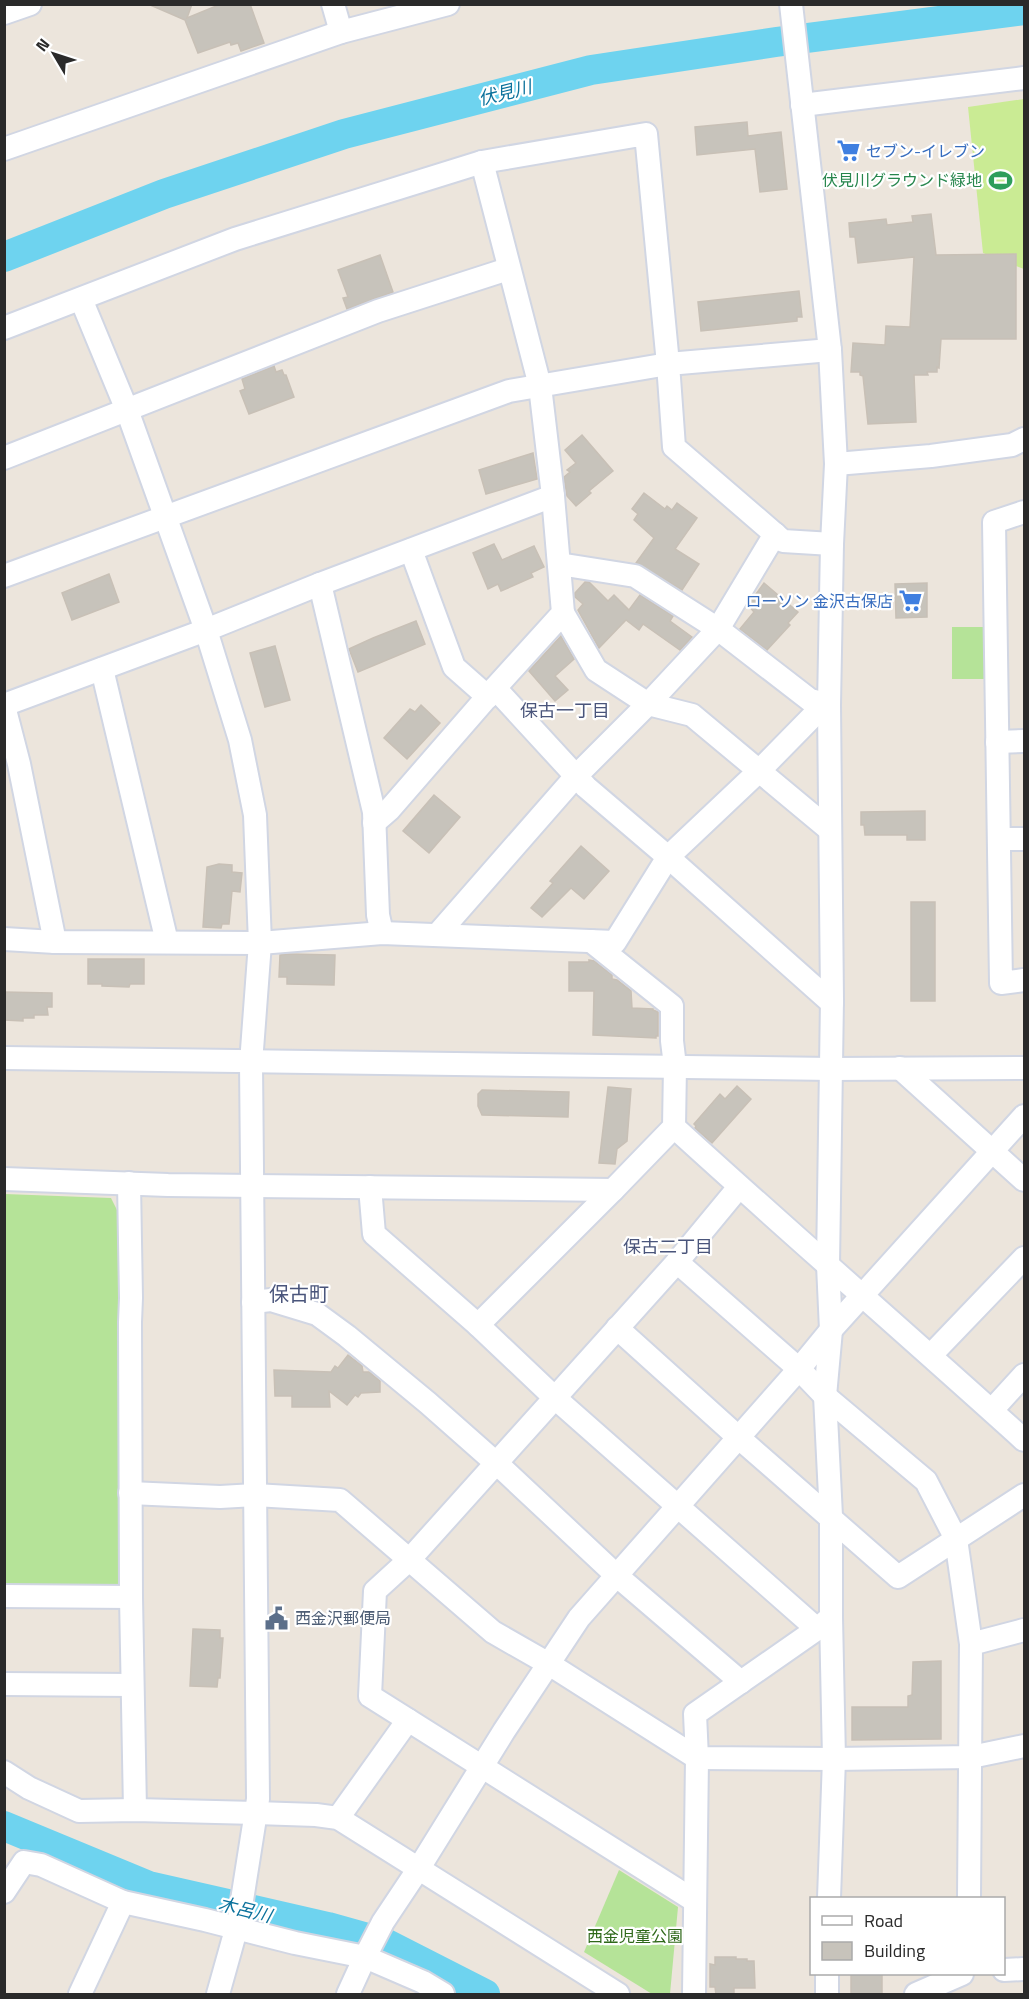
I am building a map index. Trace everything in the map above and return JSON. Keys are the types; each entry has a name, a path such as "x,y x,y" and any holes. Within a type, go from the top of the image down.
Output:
{"street":[{"path":"4,13 30,4"},
{"path":"333,4 340,32"},
{"path":"4,149 340,32 448,4"},
{"path":"791,4 830,350 836,464 829,705 831,1069 828,1265 831,1330 825,1396 831,1516 824,1623 834,1759 829,1897"},
{"path":"801,99 1024,78"},
{"path":"4,328 235,239 482,162 645,134 674,447 783,541 832,544"},
{"path":"482,162 540,386 564,613 596,670 648,704 692,715 830,830"},
{"path":"4,458 378,311 508,268"},
{"path":"81,298 127,410 206,630 240,740 255,815 260,943 251,1063 258,1788 238,1924 218,1995"},
{"path":"4,576 509,391 668,364 830,350"},
{"path":"836,464 943,454 1012,445 1024,440"},
{"path":"55,942 19,764 4,706 553,496"},
{"path":"1024,512 994,522 1001,983 1024,980"},
{"path":"437,935 577,776 718,629 775,534"},
{"path":"411,550 454,667 491,692 586,787 668,856 831,1003"},
{"path":"559,564 635,576 718,629 810,700 829,705"},
{"path":"320,584 374,812 378,915 382,933"},
{"path":"375,823 564,613"},
{"path":"102,669 167,942"},
{"path":"4,939 55,942 260,943 382,933 615,942 668,856 759,771 811,718 829,705"},
{"path":"997,742 1024,741"},
{"path":"999,839 1024,838"},
{"path":"478,1325 674,1127 675,1066 672,1006 591,941"},
{"path":"4,1058 831,1069 1024,1068"},
{"path":"900,1068 1024,1180"},
{"path":"348,1995 366,1953 383,1922 579,1618 831,1330 1024,1116"},
{"path":"674,1127 1024,1440"},
{"path":"4,1179 252,1186 613,1190"},
{"path":"129,1183 130,1493 135,1810"},
{"path":"370,1187 374,1234 677,1506 824,1623"},
{"path":"695,1901 370,1696 375,1591 410,1559 677,1262 739,1187"},
{"path":"931,1355 1024,1258"},
{"path":"677,1262 799,1369 825,1396 926,1481 956,1539 971,1644 969,1897"},
{"path":"253,1302 271,1300 317,1314 428,1403 616,1575 741,1682"},
{"path":"617,1328 898,1577 1024,1495"},
{"path":"992,1410 1024,1375"},
{"path":"130,1493 220,1497 255,1495 340,1500 493,1632 549,1664 697,1758 971,1757 1024,1746"},
{"path":"4,1596 131,1597"},
{"path":"694,1995 697,1758 695,1714 824,1623"},
{"path":"971,1644 1024,1630"},
{"path":"4,1684 132,1685"},
{"path":"339,1818 408,1720"},
{"path":"4,1772 29,1788 79,1811 256,1812 339,1818 618,1995"},
{"path":"4,1893 24,1862 40,1865 123,1902 238,1924 295,1943 366,1953 423,1982 442,1995"},
{"path":"80,1995 123,1902"},
{"path":"1005,1970 1024,1969"},
{"path":"827,1975 827,1995"},
{"path":"916,1995 960,1975"}],"green space":[{"name":"伏見川グラウンド緑地","path":"1024,99 1024,269 983,253 968,107"},
{"path":"952,627 991,627 991,679 952,679"},
{"path":"5,1194 111,1198 118,1212 120,1588 5,1585"},
{"name":"西金児童公園","path":"619,1870 678,1907 670,1994 652,1994 584,1952"}],"building":[{"path":"148,4 192,4 187,18 221,4 250,4 264,43 241,51 238,43 231,45 230,42 198,53 185,20"},
{"path":"747,122 748,136 781,132 787,189 760,192 755,149 697,155 695,127"},
{"path":"931,214 936,255 1016,254 1016,339 941,339 937,372 927,372 928,375 914,375 916,422 868,424 863,376 860,372 851,372 853,343 885,345 886,326 910,327 914,257 858,263 855,237 850,237 849,223 886,219 887,225 913,222 912,216"},
{"path":"380,255 393,292 347,309 343,298 348,297 338,270"},
{"path":"799,291 802,317 797,317 797,321 701,331 698,302"},
{"path":"274,366 276,372 282,370 286,375 294,397 249,414 240,391 245,389 242,379"},
{"path":"582,435 613,471 589,491 591,493 576,506 567,496 564,477 570,472 567,470 576,463 565,450"},
{"path":"533,453 537,479 486,494 479,470"},
{"path":"644,493 665,509 667,506 672,510 677,503 697,518 675,549 699,564 682,590 636,563 654,538 634,520 638,514 632,509"},
{"path":"494,544 502,560 534,546 544,567 531,573 533,577 501,591 498,584 488,589 473,553"},
{"path":"109,574 119,602 72,620 62,593"},
{"path":"585,582 589,582 608,601 614,595 629,610 640,595 673,616 670,621 692,637 680,650 643,624 639,630 626,620 599,648 578,610 583,604 575,597 575,593"},
{"path":"764,583 798,612 788,623 790,625 767,650 740,629 754,612 748,605"},
{"name":"ローソン 金沢古保店","path":"927,583 927,617 896,618 895,584"},
{"path":"416,621 425,644 358,672 349,649"},
{"path":"561,636 574,659 555,676 568,690 555,701 529,671"},
{"path":"275,646 290,700 265,707 250,653"},
{"path":"421,705 440,723 407,759 384,738 410,709 415,712"},
{"path":"434,795 460,817 429,853 403,831"},
{"path":"925,811 925,840 907,840 907,835 865,835 864,825 861,825 861,812"},
{"path":"581,846 609,871 584,899 571,888 542,917 531,908 553,883 550,881"},
{"path":"219,864 232,865 232,872 242,873 240,892 232,891 229,924 222,924 221,928 203,927 207,867"},
{"path":"911,902 935,902 935,1001 911,1001"},
{"path":"280,955 335,955 334,985 287,984 287,977 279,977"},
{"path":"88,959 144,959 144,984 130,984 129,987 88,984"},
{"path":"589,960 594,961 612,975 612,979 617,980 631,991 632,1008 653,1009 658,1012 658,1036 656,1038 593,1035 594,991 569,991 569,962 589,962"},
{"path":"4,992 52,993 52,1007 47,1007 48,1015 34,1015 34,1018 23,1018 23,1021 4,1020"},
{"path":"737,1086 751,1099 712,1143 695,1128 694,1124 720,1094 725,1099"},
{"path":"608,1087 631,1089 627,1141 617,1149 615,1164 599,1163"},
{"path":"482,1090 569,1092 568,1117 482,1115 478,1106 478,1094"},
{"path":"348,1355 362,1366 363,1372 369,1372 380,1381 380,1392 361,1393 358,1397 355,1395 347,1405 329,1391 330,1407 292,1407 292,1396 275,1396 274,1370 331,1372 335,1366 338,1368"},
{"path":"193,1629 220,1630 220,1638 223,1638 220,1678 218,1678 217,1687 190,1686"},
{"path":"941,1661 941,1739 852,1740 852,1707 908,1707 908,1696 912,1695 913,1662"},
{"path":"715,1957 736,1957 736,1959 754,1961 755,1988 734,1988 734,1995 716,1995 715,1987 710,1987 710,1964 715,1965"},
{"path":"851,1975 882,1975 882,1995 851,1995"}],"waterway":[{"name":"伏見川","path":"4,257 164,194 344,134 591,70 776,42 1024,10"},
{"name":"木呂川","path":"4,1826 149,1886 328,1927 385,1943 485,1994"}],"place":[{"name":"セブン-イレブン","path":"848,151"},
{"name":"伏見川グラウンド緑地","path":"1000,180"},
{"name":"ローソン 金沢古保店","path":"911,601"},
{"name":"西金沢郵便局","path":"277,1618"}],"district":[{"name":"保古一丁目","path":"565,711"},
{"name":"保古二丁目","path":"668,1247"},
{"name":"保古町","path":"299,1294"}]}
